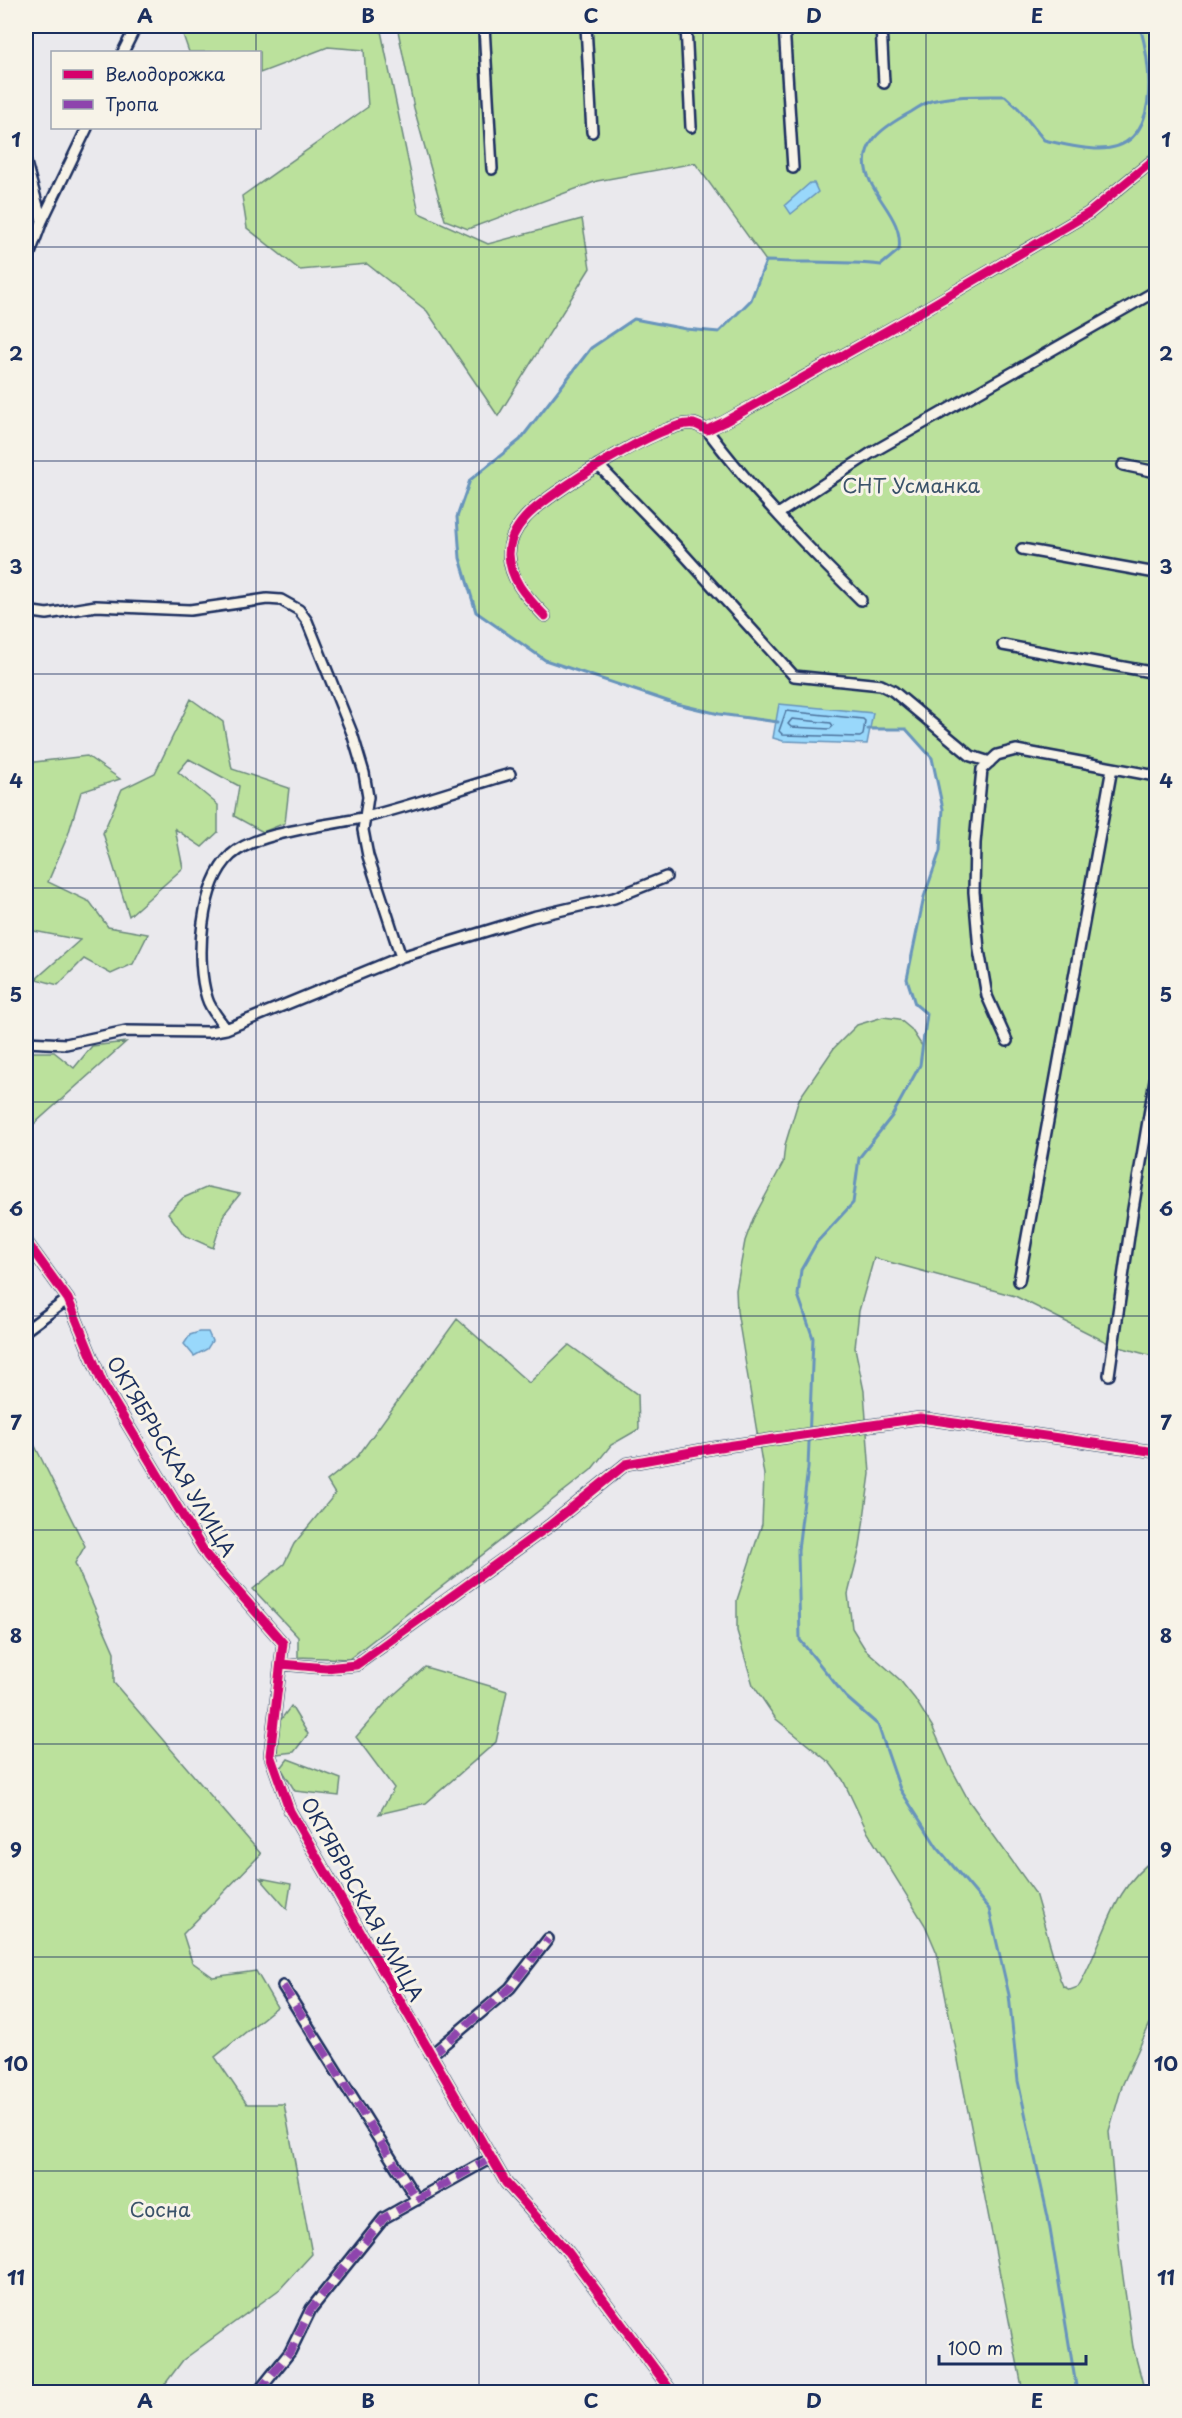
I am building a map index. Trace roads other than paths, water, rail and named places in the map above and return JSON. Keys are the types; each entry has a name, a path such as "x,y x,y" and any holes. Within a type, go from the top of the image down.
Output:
{"street":[{"path":"124,51 136,26"},
{"path":"484,26 492,169"},
{"path":"586,26 592,132"},
{"path":"686,26 691,127"},
{"path":"784,26 793,168"},
{"path":"881,26 884,83"},
{"path":"26,264 42,221 87,129"},
{"path":"707,430 922,311 1089,213 1156,158"},
{"path":"26,163 42,221"},
{"path":"778,514 871,453 1156,291"},
{"path":"545,616 517,586 509,555 514,531 526,516 598,465 675,426 694,424 707,430 731,462 778,514 861,600"},
{"path":"598,465 669,538 794,676 881,685 893,691 971,756 990,762"},
{"path":"1123,465 1156,472"},
{"path":"1022,549 1156,573"},
{"path":"26,611 47,614 96,606 190,610 267,599 281,600 299,610 307,621 352,733 364,773 368,797 363,830 368,856 401,957"},
{"path":"1003,645 1156,673"},
{"path":"1007,1041 987,996 979,950 974,892 975,843 982,769 998,755 1016,750 1156,776"},
{"path":"1019,1281 1112,768"},
{"path":"226,1029 208,1001 200,972 201,928 217,875 230,856 254,841 366,817 510,774"},
{"path":"26,1042 66,1044 126,1031 209,1032 226,1029 401,957 532,916 614,898 666,877"},
{"path":"1109,1375 1132,1215 1156,1074"},
{"name":"ОКТЯБРЬСКАЯ УЛИЦА","path":"26,1241 68,1299 102,1382 207,1556 283,1643 270,1755 290,1811 506,2183 568,2252 672,2392"},
{"path":"26,1330 68,1299"},
{"path":"281,1664 326,1668 356,1665 549,1526 626,1464 712,1448 920,1418 1156,1452"},
{"path":"431,2055 510,1988 548,1939"},
{"path":"283,1986 417,2200"},
{"path":"258,2392 290,2352 311,2309 384,2218 491,2158"}],"water":[{"path":"810,183 814,183 818,192 791,214 785,205"},
{"path":"779,704 873,713 867,744 783,741 773,738"},
{"path":"208,1332 212,1341 207,1349 194,1356 184,1344 190,1335"}],"waterway":[{"path":"778,722 719,714 673,703 545,660 476,612 460,558 457,517 470,480 520,440 591,348 634,319 686,329 719,332 751,300 766,261 881,265 899,250 898,231 870,181 866,168 866,157 874,138 882,130 926,103 959,97 1005,96 1044,140 1092,149 1120,145 1134,135 1143,121 1148,102 1147,62 1140,26"},
{"path":"868,729 906,729 932,758 943,809 940,851 924,897 907,979 915,1004 927,1014 920,1065 892,1116 859,1158 853,1203 817,1242 801,1270 798,1295 813,1338 808,1468 798,1550 800,1640 846,1697 878,1725 900,1789 937,1847 989,1909 1009,1995 1018,2081 1048,2217 1077,2392"}],"park label":[{"name":"СНТ Усманка","path":"911,485"},
{"name":"Сосна","path":"160,2209"}]}
